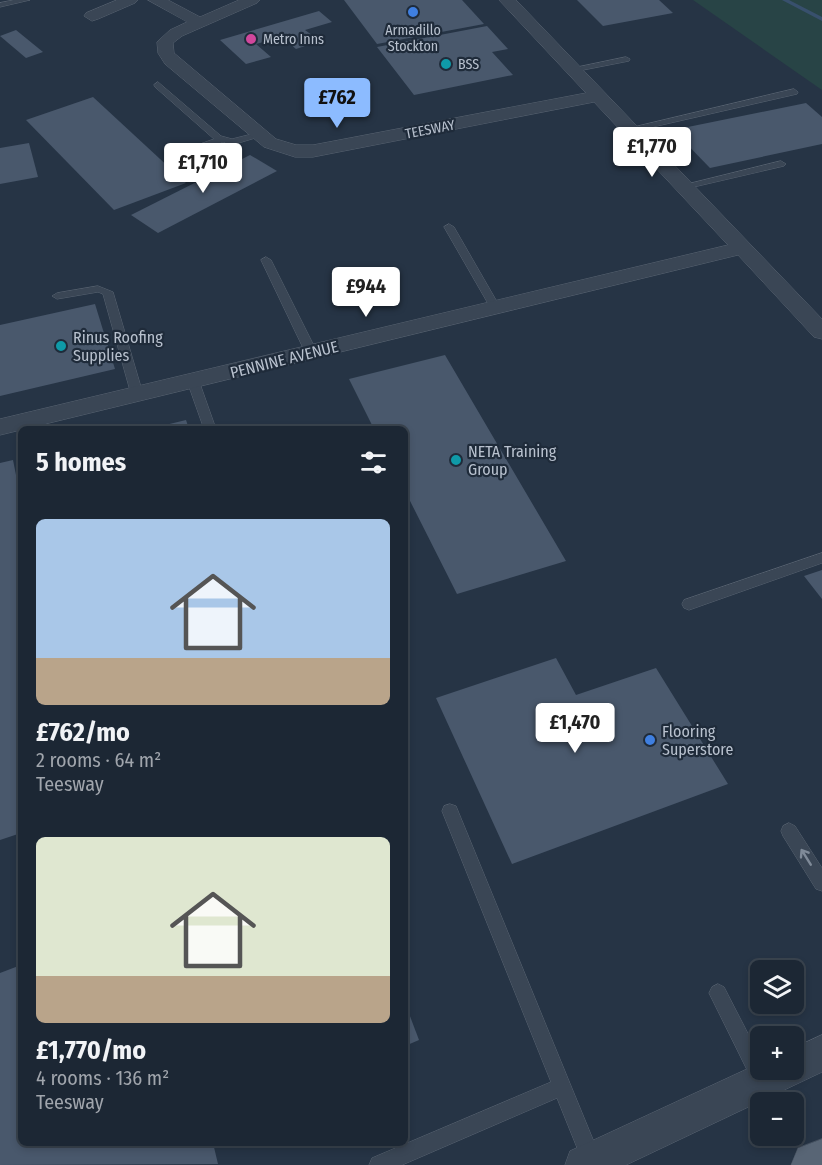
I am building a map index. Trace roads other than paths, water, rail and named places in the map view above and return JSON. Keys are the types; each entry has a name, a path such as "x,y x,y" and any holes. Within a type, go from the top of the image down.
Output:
{"main road":[{"path":"815,1165 822,1162"}],"street":[{"path":"92,16 130,0"},
{"path":"156,0 200,23"},
{"name":"TEESWAY","path":"252,0 176,33 165,42 166,53 171,60 260,135 281,148 313,152 600,96"},
{"path":"507,0 822,332"},
{"name":"PENNINE AVENUE","path":"0,427 742,248"},
{"path":"804,1061 822,1053"},
{"path":"588,1163 764,1080"}],"lane":[{"path":"0,5 26,0"},
{"path":"573,69 626,59"},
{"path":"158,85 222,139 238,142 260,135"},
{"path":"631,129 794,92"},
{"path":"178,155 222,139"},
{"path":"685,186 782,164"},
{"path":"448,227 495,307"},
{"path":"266,260 311,352"},
{"path":"57,296 98,289 108,292 137,394"},
{"path":"193,381 209,426"},
{"path":"689,604 822,558"},
{"path":"450,811 564,1086 588,1163"},
{"path":"789,831 822,884"},
{"path":"718,993 750,1033"},
{"path":"379,1165 564,1086"}],"waterway":[{"path":"785,0 822,19"}],"place":[{"name":"Armadillo Stockton","path":"413,12"},
{"name":"Metro Inns","path":"251,39"},
{"name":"BSS","path":"446,64"},
{"name":"Rinus Roofing Supplies","path":"61,346"},
{"name":"NETA Training Group","path":"456,460"},
{"name":"Flooring Superstore","path":"650,740"}]}
